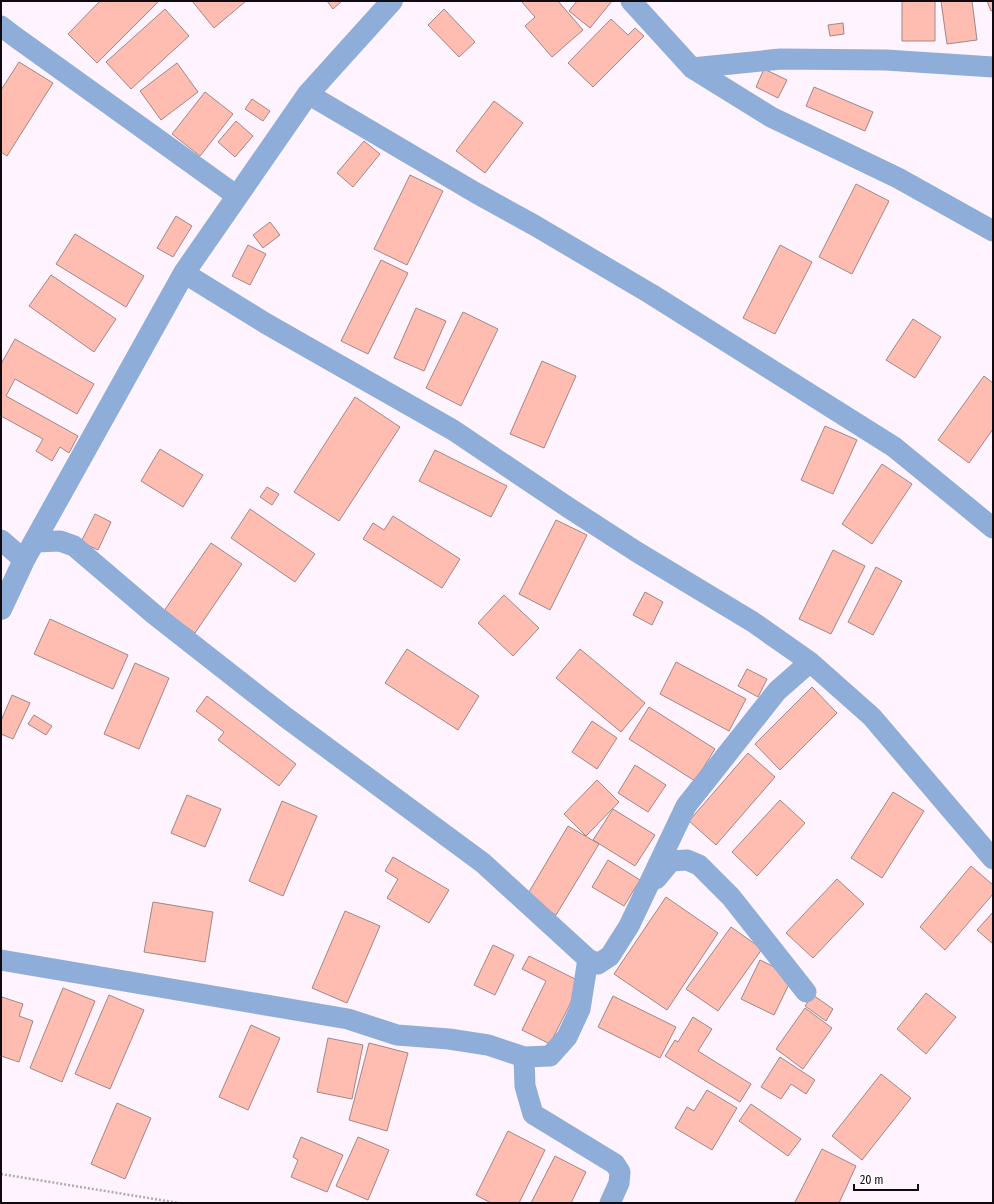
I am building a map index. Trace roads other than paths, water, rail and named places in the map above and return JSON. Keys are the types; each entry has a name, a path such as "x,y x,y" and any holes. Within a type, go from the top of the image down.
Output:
{"street":[{"path":"1,609 30,551 184,273 308,94 392,1"},
{"path":"631,1 692,68 771,117 898,178 993,232"},
{"path":"1,26 237,196"},
{"path":"692,68 781,59 886,60 993,67"},
{"path":"308,94 652,294 894,447 993,528"},
{"path":"184,273 265,323 453,430 637,552 753,622 810,662 872,717 993,859"},
{"path":"1,540 30,551 60,541 74,546 155,615 284,716 483,863 588,960 598,964 610,956 629,926 686,806 777,691 810,662"},
{"path":"646,890 671,861 687,860 699,865 731,897 806,992"},
{"path":"1,960 348,1019 396,1035 449,1039 488,1045 524,1057 550,1056 567,1037 580,1009 588,960"},
{"path":"524,1057 525,1086 533,1114 615,1164 620,1172 619,1183 610,1203"}]}
